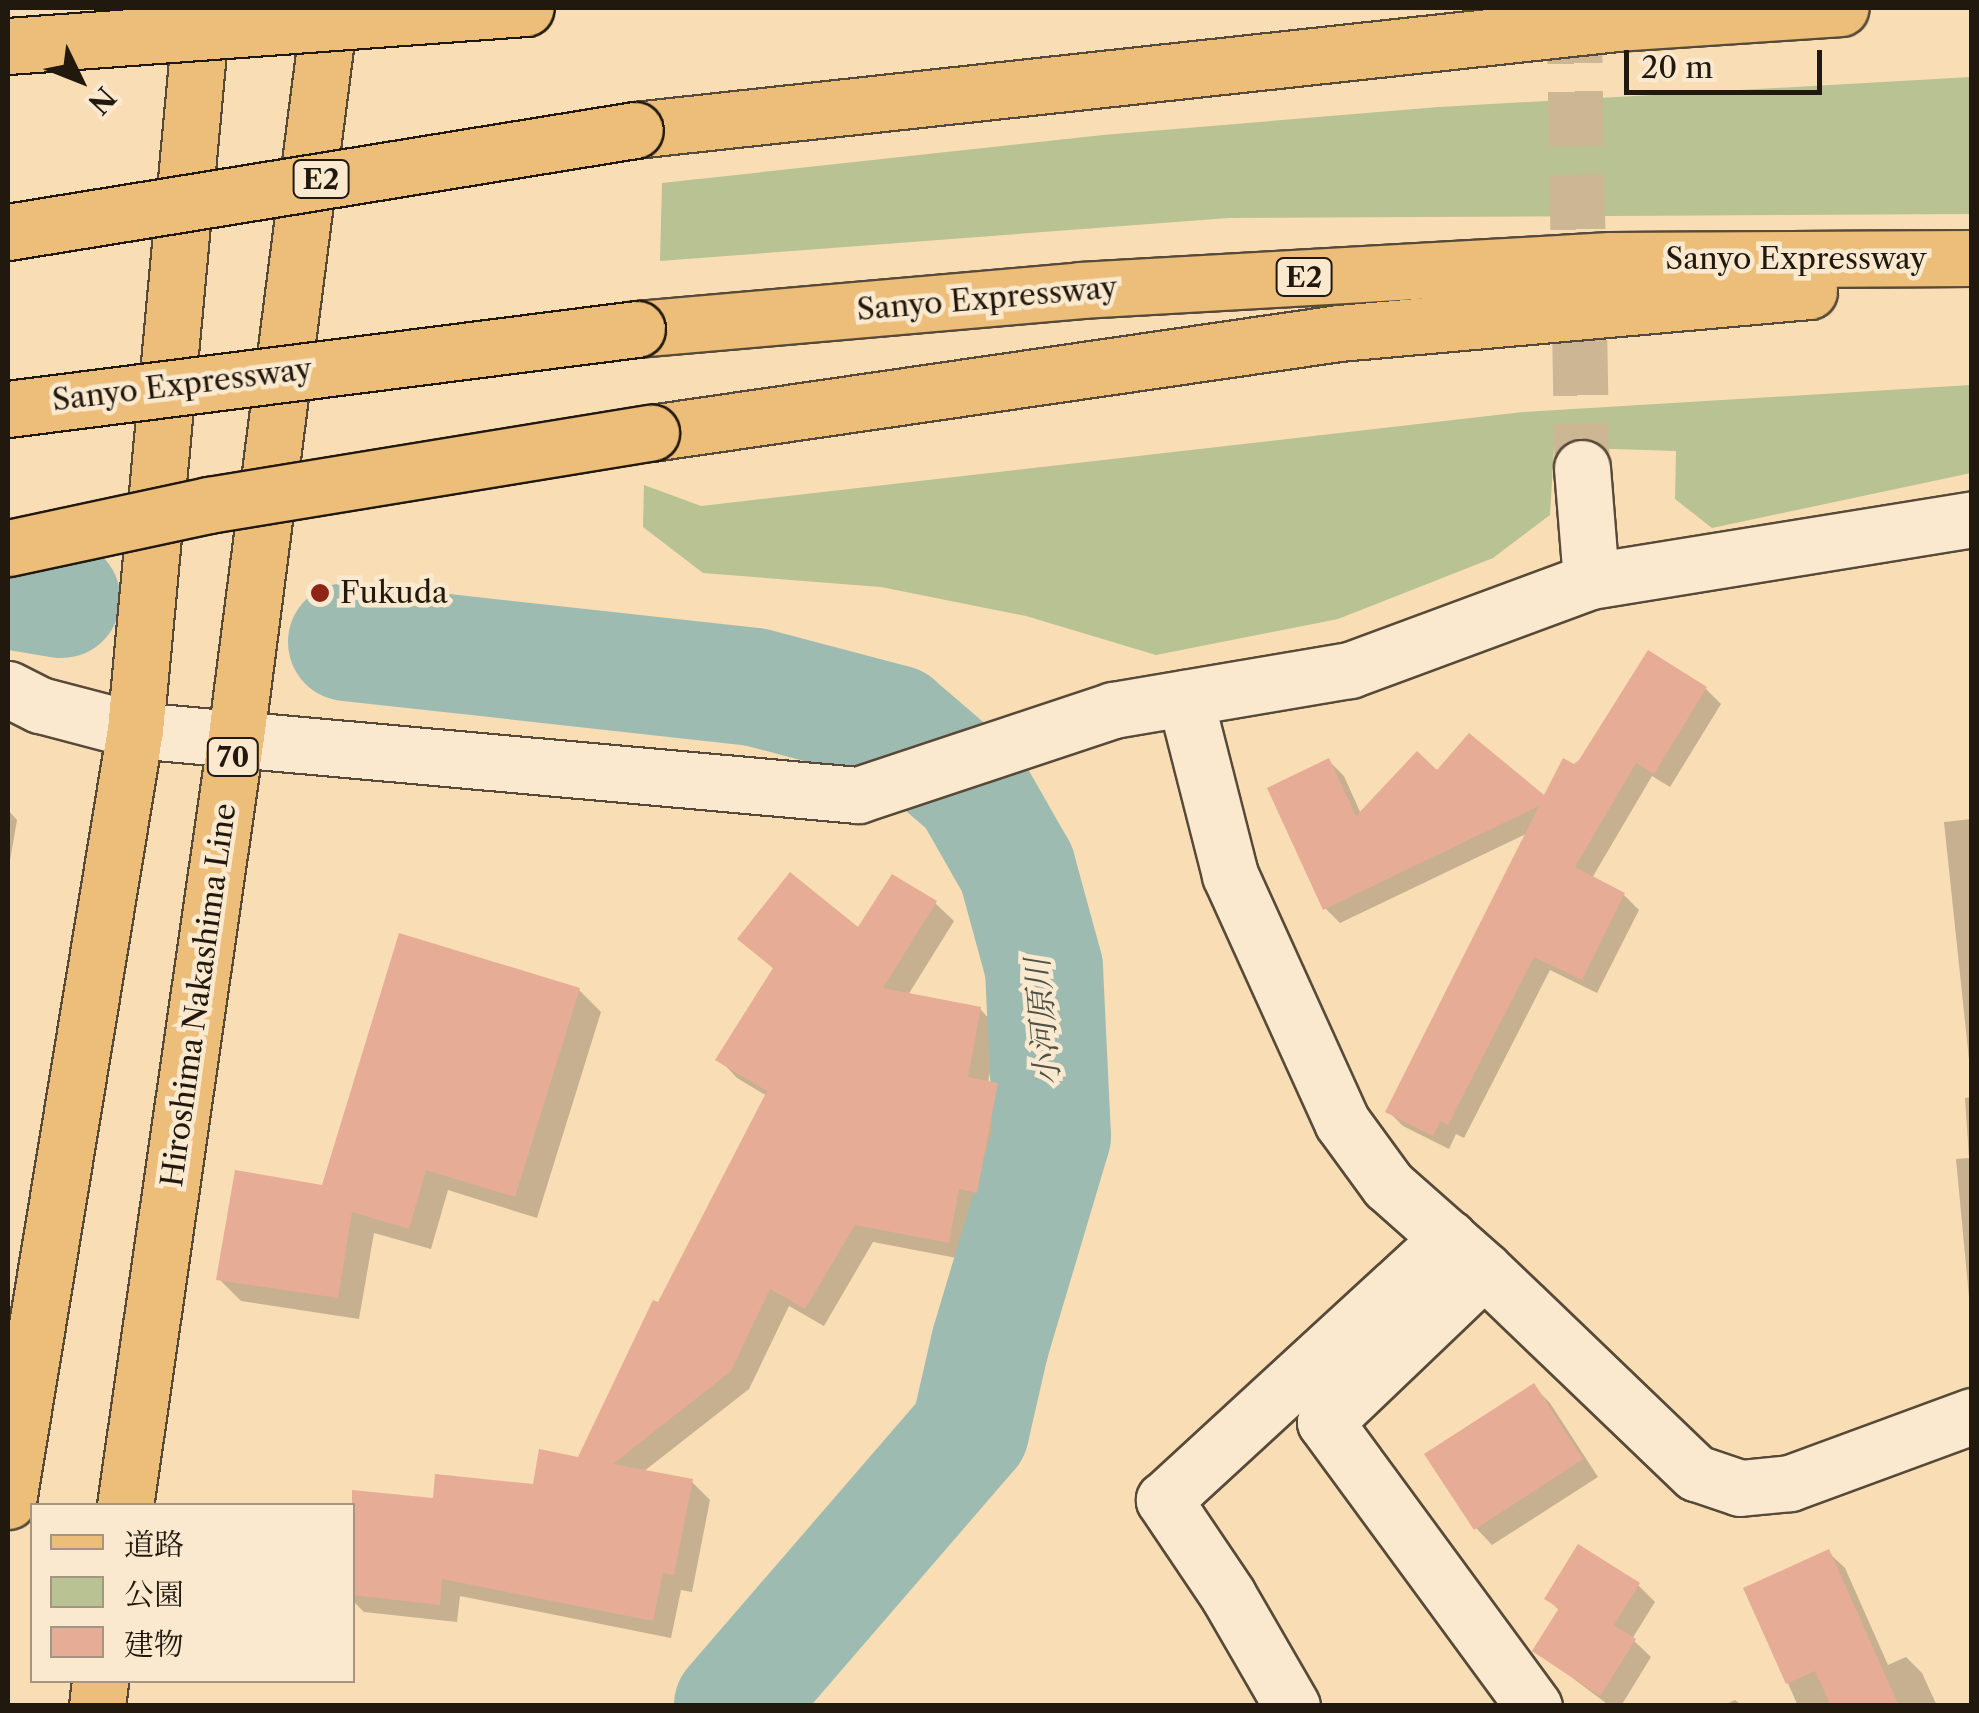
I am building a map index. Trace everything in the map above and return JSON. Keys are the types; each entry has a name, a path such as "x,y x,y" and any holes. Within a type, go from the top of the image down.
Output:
{"main road":[{"path":"8,1502 136,730 202,8"},
{"name":"Hiroshima Nakashima Line","path":"125,1503 236,736 330,8"},
{"path":"8,46 526,8"},
{"name":"E2","path":"8,232 636,130 1616,23 1842,8"},
{"path":"8,70 263,27"},
{"name":"Sanyo Expressway","path":"8,409 637,329 1080,290 1590,261 1972,258"},
{"path":"8,548 209,505 651,433 1339,334 1972,276"}],"street":[{"path":"1582,468 1591,581"},
{"path":"8,689 40,706 136,730 858,795 1113,710 1350,670 1591,581 1972,519"},
{"path":"1185,698 1230,875 1342,1122 1388,1186 1466,1254 1696,1472 1740,1488 1790,1483 1972,1416"},
{"path":"1292,1706 1228,1595 1164,1500 1466,1254"},
{"path":"1466,1254 1325,1422 1534,1706"}],"green space":[{"path":"1971,77 1971,214 1229,218 660,261 662,183 1103,135 1439,107"},
{"path":"1971,385 1971,473 1712,528 1675,499 1676,451 1554,447 1550,515 1493,558 1338,619 1156,655 1026,616 881,587 703,573 643,527 644,485 701,506 1523,412"}],"building":[{"path":"1648,650 1707,687 1654,774 1636,763 1575,867 1625,893 1582,980 1534,957 1448,1125 1441,1121 1433,1136 1385,1112 1539,806 1323,910 1267,788 1329,758 1356,816 1417,751 1437,770 1469,733 1544,795 1563,758 1574,764 1579,760"},
{"path":"790,872 858,927 892,874 937,901 883,988 981,1007 968,1077 998,1083 977,1193 959,1189 949,1243 855,1225 805,1309 770,1289 731,1371 613,1464 693,1479 674,1575 663,1573 653,1621 442,1579 440,1605 355,1595 352,1490 433,1498 435,1474 533,1484 539,1449 578,1457 653,1300 658,1302 767,1091 715,1060 773,968 737,939"},
{"path":"399,933 580,988 515,1197 426,1170 409,1229 352,1212 338,1298 216,1280 235,1170 322,1185"},
{"path":"1534,1383 1583,1459 1474,1530 1424,1454"},
{"path":"1578,1544 1640,1583 1614,1625 1636,1639 1600,1696 1532,1651 1559,1608 1544,1599"},
{"path":"1829,1549 1899,1706 1831,1706 1815,1671 1786,1684 1743,1588"}],"waterway":[{"name":"小河原川","path":"8,578 20,592 61,599"},
{"name":"小河原川","path":"347,642 755,687 895,724 972,790 1017,869 1044,968 1052,1136 990,1344 970,1431 733,1706"}],"tunnel":[{"path":"1574,8 1582,468"}],"place":[{"name":"Fukuda","path":"320,593"}]}
